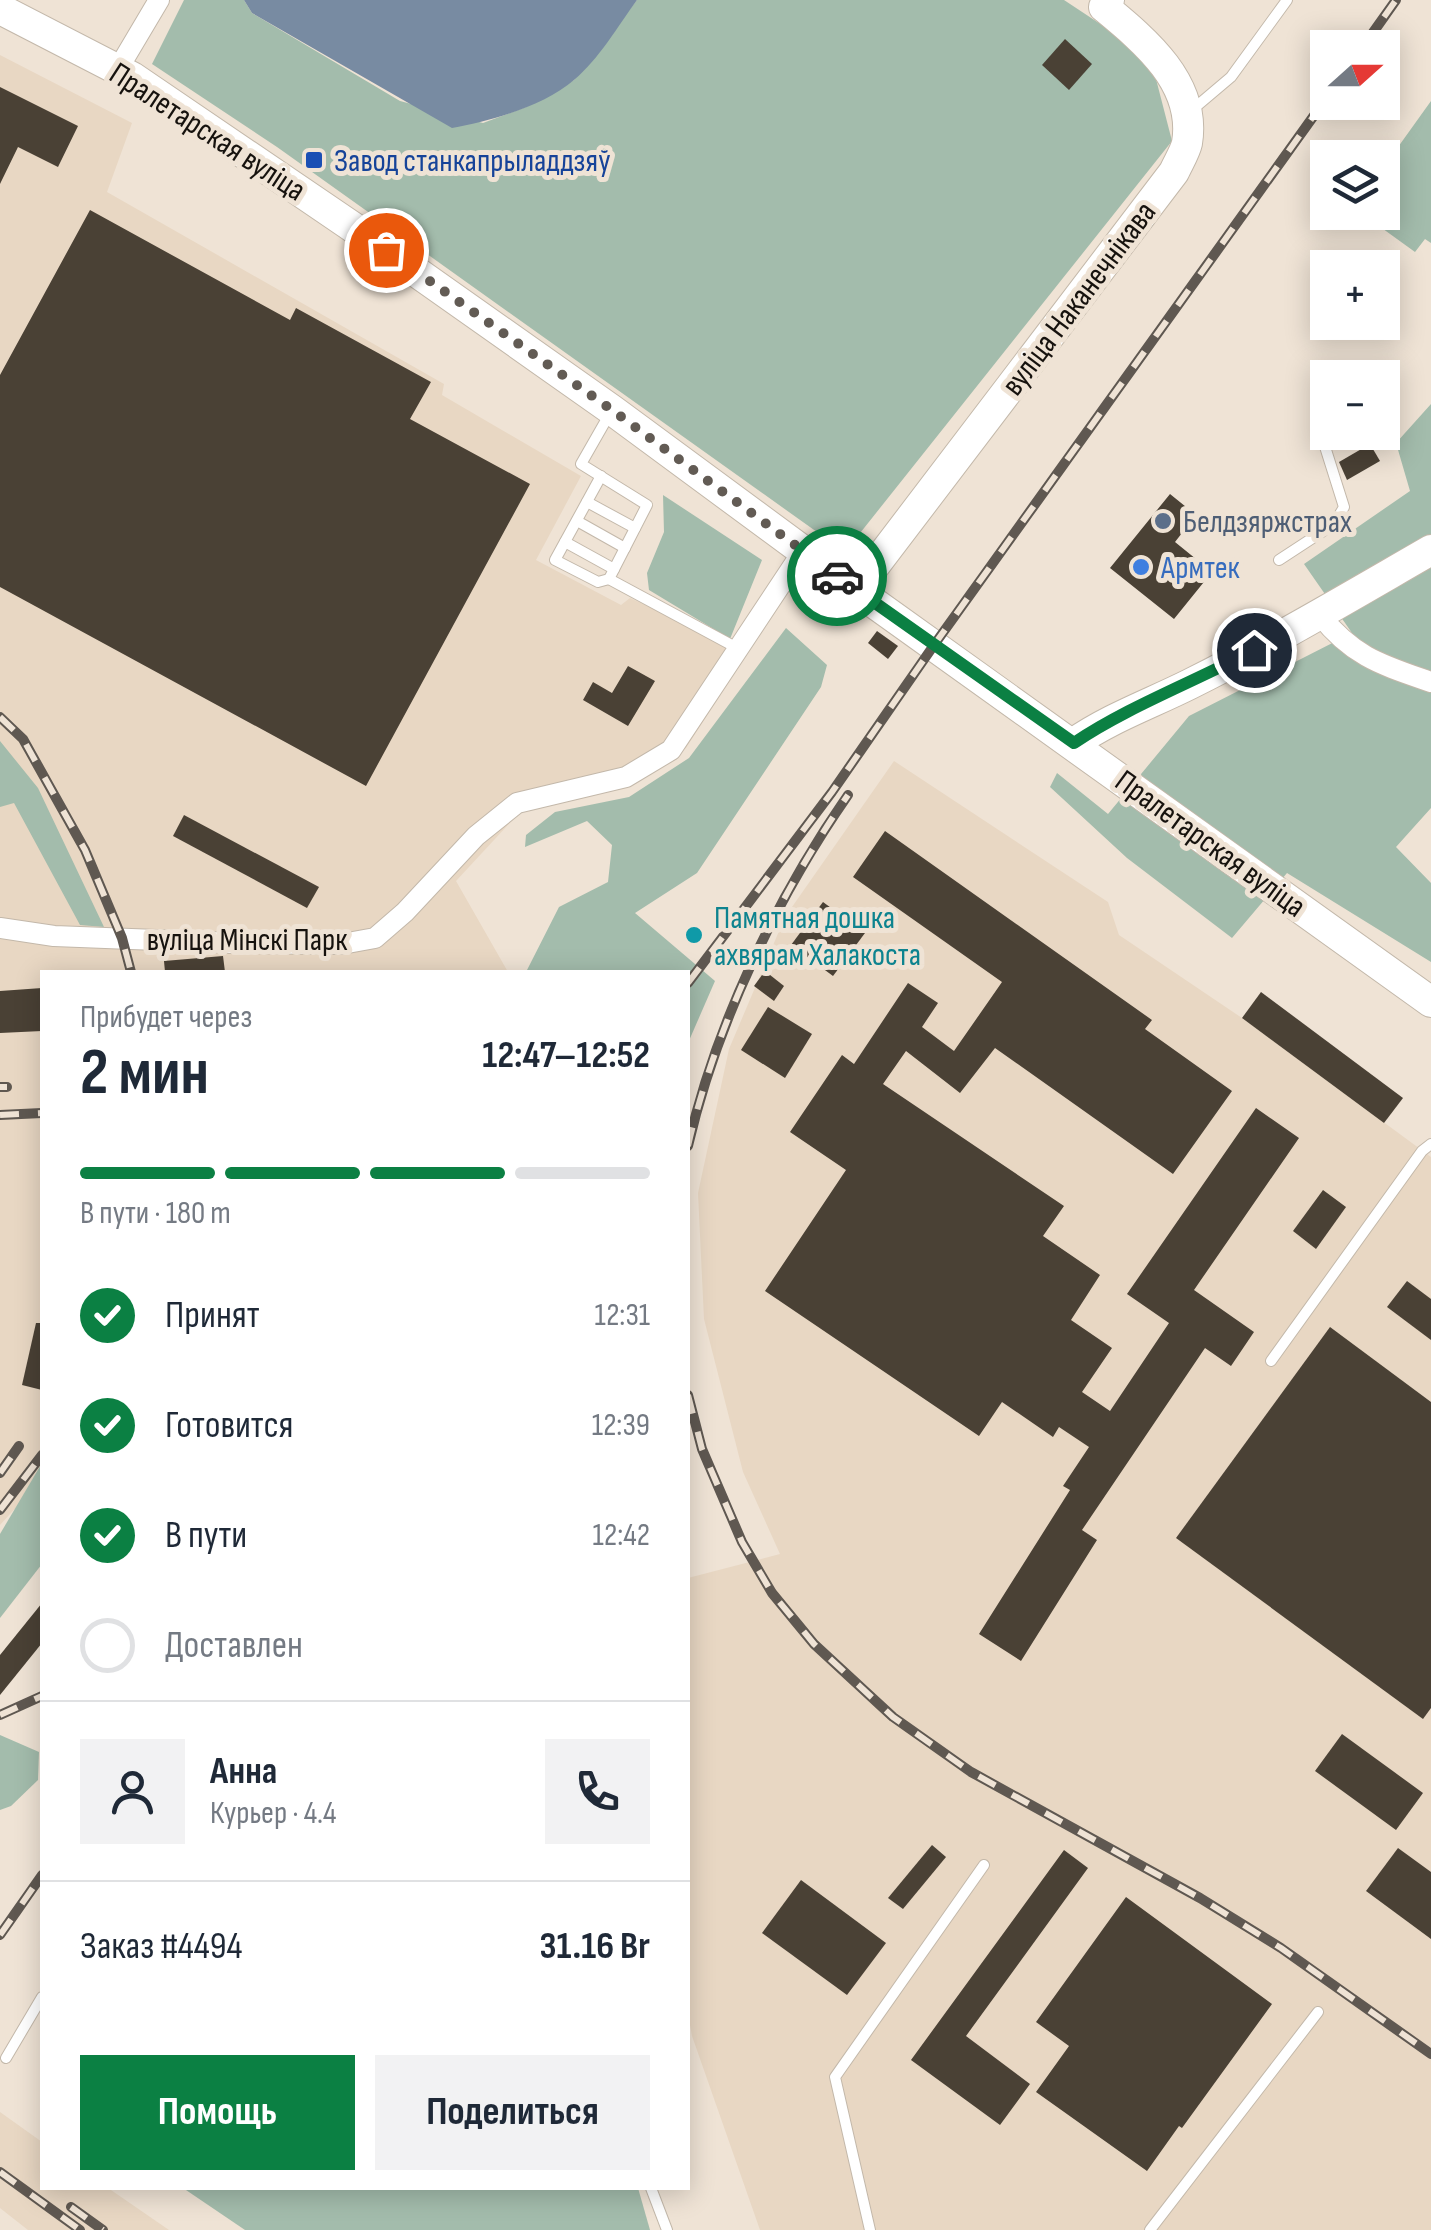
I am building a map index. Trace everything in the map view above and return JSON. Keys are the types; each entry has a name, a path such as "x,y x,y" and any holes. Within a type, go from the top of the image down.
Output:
{"main road":[{"path":"1109,0 1104,7 1144,40 1172,73 1187,114"},
{"name":"Пралетарская вуліца","path":"0,8 118,70 205,124 612,410 1431,1002"},
{"name":"вуліца Наканечнікава","path":"856,590 1174,172 1187,144 1187,114"},
{"path":"1074,743 1104,722 1189,684 1320,615 1431,550"}],"street":[{"path":"118,70 159,0"},
{"name":"вуліца Мінскі Парк","path":"0,928 234,943 342,944 375,938 405,912 476,836 517,803 626,776 670,750 803,551"},
{"path":"1320,615 1339,639 1364,658 1431,682"}],"lane":[{"path":"1187,114 1231,77 1287,0"},
{"path":"602,476 555,560 598,582 611,574 647,505 602,476 581,464 612,410"},
{"path":"1279,560 1334,524 1344,508 1326,450"},
{"path":"587,502 635,528"},
{"path":"577,521 625,548"},
{"path":"565,542 611,574 739,649"},
{"path":"0,942 22,932"},
{"path":"1270,1361 1422,1151 1431,1144"},
{"path":"870,2230 834,2078 984,1865"},
{"path":"6,2058 40,2000"},
{"path":"1150,2230 1318,2012"},
{"path":"652,2190 667,2230"}],"shaded area":[{"path":"0,55 132,123 107,192 444,384 442,395 581,476 536,560 621,605 630,598 693,627 745,657 686,748 633,782 520,812 456,881 507,970 40,970 40,1481 0,1525"},
{"path":"894,761 1108,902 1119,935 1242,1018 1431,1157 1431,2230 760,2230 690,2025 690,1577 780,1554 743,1472 704,1319 698,1193 729,1049 785,917"},
{"path":"0,2112 40,2141 40,2190 111,2190 169,2230 28,2230 0,2208"}],"green space":[{"path":"184,0 244,0 252,13 400,101 483,123 526,107 574,80 637,0 1064,0 1126,41 1156,79 1172,141 845,552 277,147 152,64"},
{"path":"1431,101 1431,243 1425,239 1415,252 1385,230 1400,230 1400,144"},
{"path":"1431,404 1431,808 1396,847 1431,883 1431,962 1287,873 1232,938 1127,858 1050,787 1057,773 1108,814 1189,716 1352,633 1304,564 1410,491 1398,450 1400,439"},
{"path":"663,495 762,560 730,639 649,590 647,573 664,532"},
{"path":"786,628 827,665 821,687 697,873 635,913 715,981 690,1038 690,970 527,970 559,907 608,882 612,845 587,821 525,847 526,835 555,812 629,797 689,758"},
{"path":"0,741 38,788 104,927 80,925 14,803 0,807"},
{"path":"40,1466 40,1567 0,1618 0,1534"},
{"path":"0,1735 39,1752 38,1780 11,1806 0,1810"},
{"path":"186,2190 639,2190 650,2230 245,2230"}],"water":[{"path":"244,0 637,0 592,62 562,89 516,111 452,128 252,13"}],"building":[{"path":"1065,39 1092,64 1069,90 1042,65"},
{"path":"0,87 78,126 58,167 18,147 0,184"},
{"path":"90,210 290,320 296,308 431,382 410,419 530,484 366,786 0,587 0,375"},
{"path":"1360,450 1374,450 1380,461 1347,480 1339,462"},
{"path":"1170,494 1196,515 1175,542 1212,572 1174,619 1110,568"},
{"path":"877,631 898,646 888,659 868,643"},
{"path":"628,666 655,681 628,726 583,700 593,682 612,693"},
{"path":"184,815 319,887 307,908 173,836"},
{"path":"885,831 1152,1020 1145,1029 1232,1091 1173,1174 995,1048 960,1093 906,1051 883,1084 1064,1206 1043,1236 1100,1275 1071,1320 1112,1348 1082,1392 1110,1411 1169,1323 1127,1294 1256,1108 1299,1138 1194,1290 1254,1332 1231,1366 1205,1348 1082,1530 1097,1540 1021,1661 979,1634 1070,1490 1063,1486 1089,1447 1059,1427 1053,1437 1002,1402 979,1436 765,1291 846,1170 790,1132 842,1055 854,1064 908,983 938,1003 922,1027 954,1051 1002,982 853,877"},
{"path":"823,902 865,933 833,976 791,945"},
{"path":"223,956 225,970 165,970 164,961"},
{"path":"765,971 784,986 774,1001 754,986"},
{"path":"40,988 40,1031 0,1033 0,991"},
{"path":"1261,992 1403,1098 1384,1123 1242,1018"},
{"path":"768,1007 812,1034 785,1078 741,1050"},
{"path":"1323,1190 1346,1207 1316,1249 1293,1231"},
{"path":"1407,1281 1431,1299 1431,1340 1387,1307"},
{"path":"36,1323 40,1323 40,1390 22,1385"},
{"path":"1330,1327 1431,1402 1431,1708 1423,1719 1176,1538"},
{"path":"40,1605 40,1645 0,1695 0,1655"},
{"path":"1342,1734 1423,1793 1396,1830 1315,1771"},
{"path":"932,1845 946,1857 903,1909 888,1898"},
{"path":"1398,1848 1431,1872 1431,1939 1366,1891"},
{"path":"1064,1850 1088,1868 966,2036 1030,2084 1000,2125 911,2060"},
{"path":"801,1880 886,1943 847,1995 762,1933"},
{"path":"1126,1897 1272,2004 1147,2171 1036,2092 1069,2046 1036,2022"}],"railway":[{"path":"1375,30 1396,0"},
{"path":"690,980 832,792 1311,120"},
{"path":"0,717 23,739 85,850 122,938 130,970"},
{"path":"690,1138 715,1054 752,963 797,876 848,795"},
{"path":"0,1087 7,1087"},
{"path":"0,1115 40,1113"},
{"path":"690,1403 702,1449 742,1542 772,1593 814,1644 893,1717 971,1772 1200,1898 1281,1948 1431,2054"},
{"path":"0,1473 19,1446"},
{"path":"0,1510 40,1458"},
{"path":"0,1715 40,1697"},
{"path":"0,1935 40,1878"},
{"path":"0,2172 80,2230"},
{"path":"71,2207 103,2230"}],"way so far":[{"path":"386,250 837,576"}],"place":[{"name":"Завод станкапрыладдзяў","path":"314,160"},
{"name":"Белдзяржстрах","path":"1163,521"},
{"name":"Армтек","path":"1141,567"},
{"name":"Памятная дошка ахвярам Халакоста","path":"694,935"}],"route":[{"path":"837,576 1074,743 1104,722 1254,650"}]}
